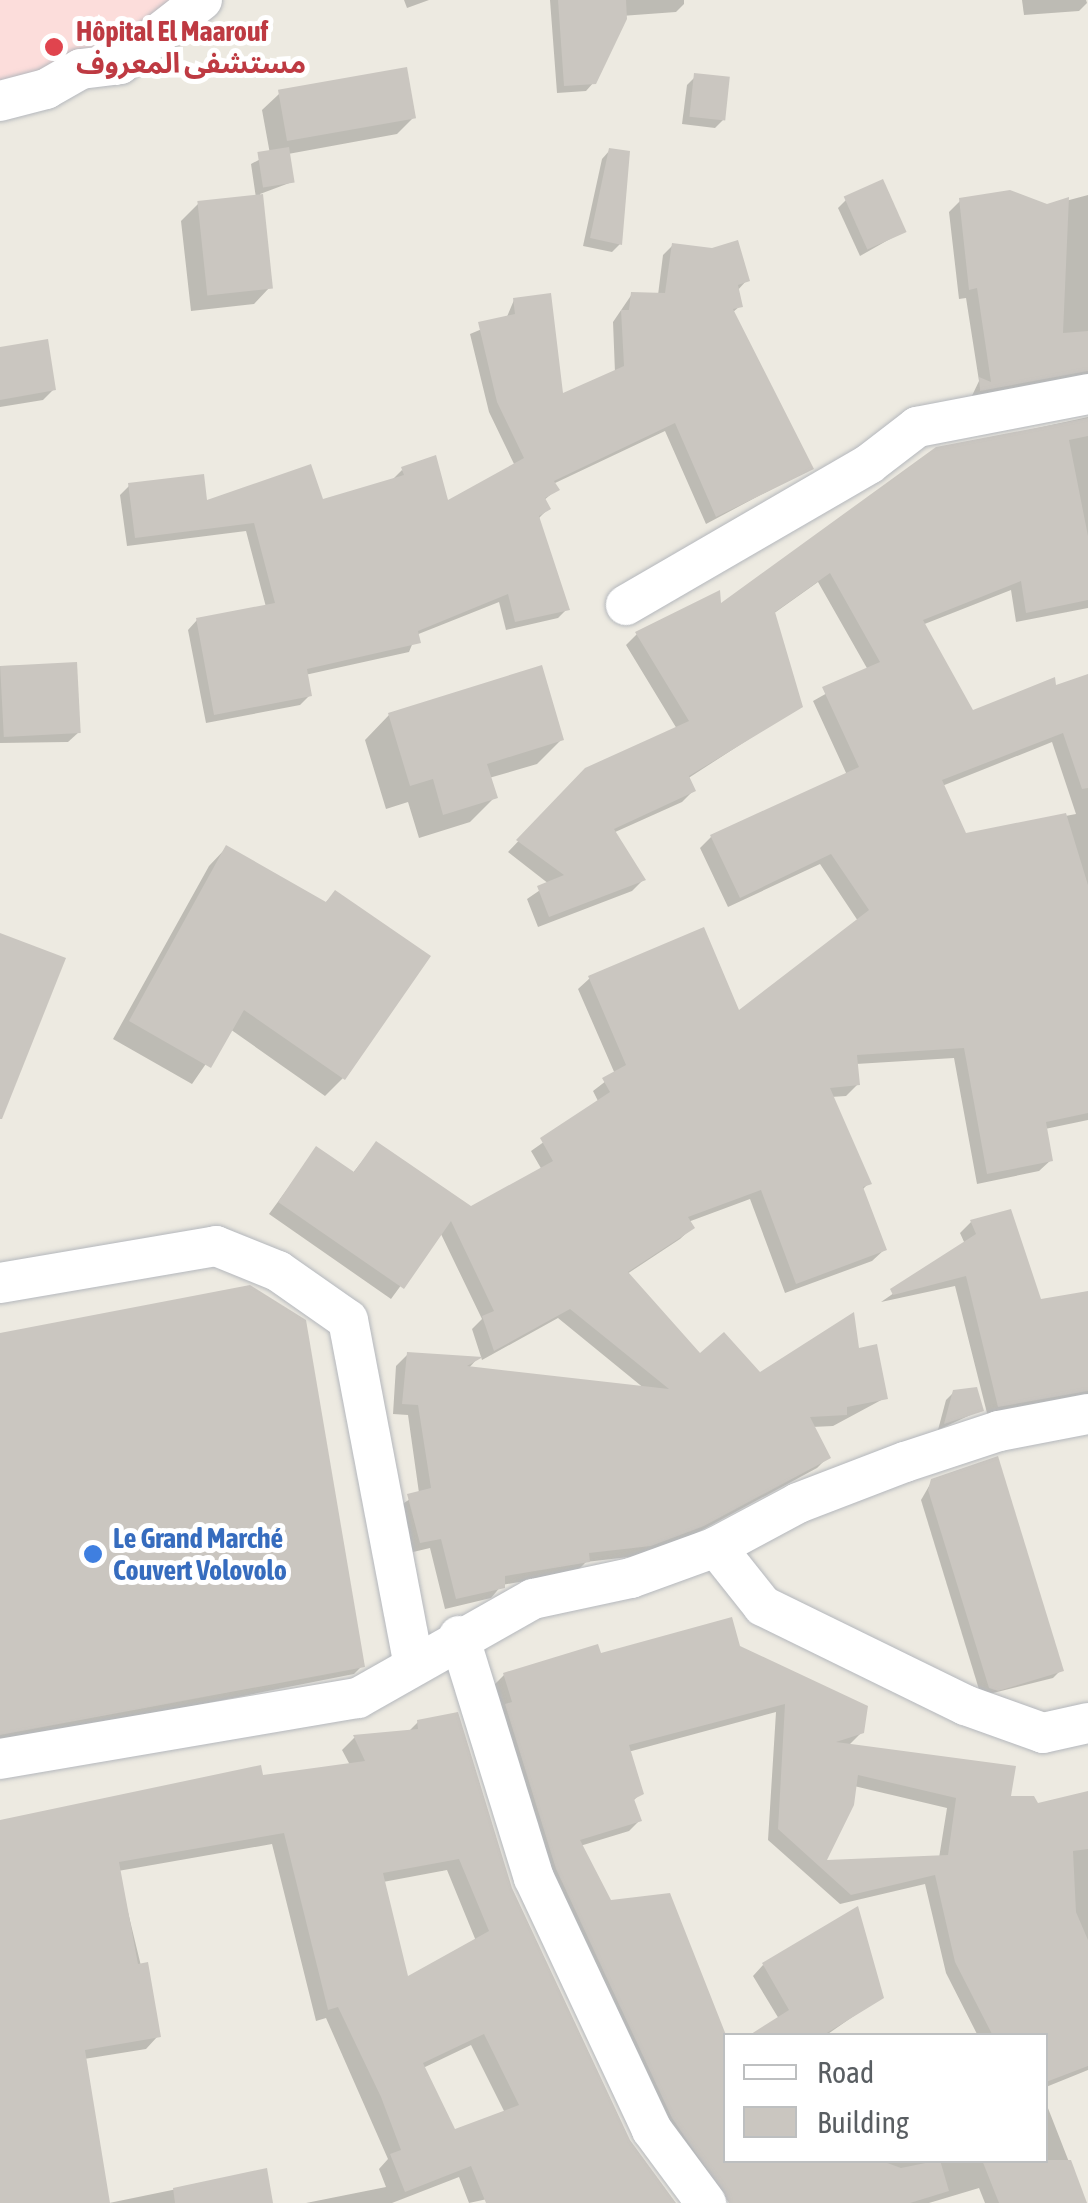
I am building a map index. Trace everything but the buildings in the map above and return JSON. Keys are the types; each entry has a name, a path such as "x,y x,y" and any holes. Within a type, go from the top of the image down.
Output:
{"street":[{"path":"0,100 46,89 81,69 120,64 202,0"},
{"path":"626,605 869,464 918,427 1088,394"},
{"path":"0,1284 216,1246 278,1271 348,1320 414,1665"},
{"path":"0,1758 358,1698 459,1636 533,1599 630,1578 716,1547 798,1503 905,1462 999,1431 1088,1414"},
{"path":"716,1547 763,1606 965,1705 1043,1733 1088,1723"},
{"path":"459,1636 534,1878 652,2130 706,2203"}],"shaded area":[{"name":"Hôpital El Maarouf مستشفى المعروف","path":"0,0 184,0 132,40 0,83"}],"place":[{"name":"Hôpital El Maarouf مستشفى المعروف","path":"54,47"},
{"name":"Le Grand Marché Couvert Volovolo","path":"93,1554"}]}
